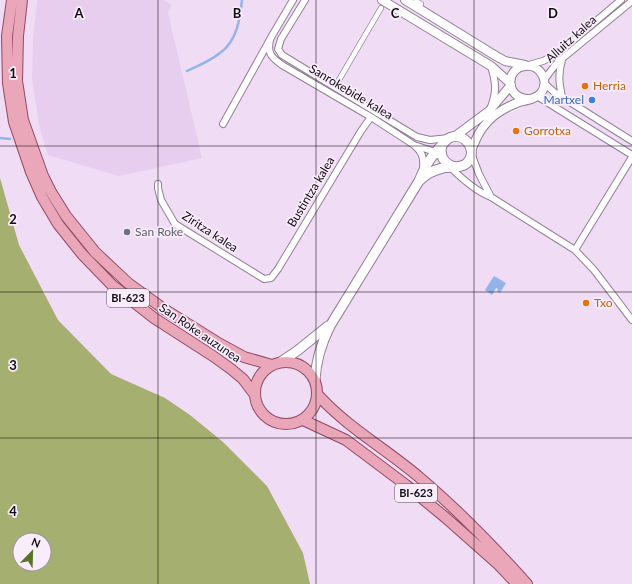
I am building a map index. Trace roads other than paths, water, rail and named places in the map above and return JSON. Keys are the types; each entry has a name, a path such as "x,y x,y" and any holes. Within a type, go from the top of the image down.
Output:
{"main road":[{"name":"San Roke auzunea","path":"12,0 8,36 8,83 14,122 31,172 42,197 58,224 82,254 112,285 154,318 231,369 243,379 255,395"},
{"name":"BI-623","path":"22,0 18,36 17,81 23,120 43,176 51,192 71,222 95,252 128,283 164,308 220,344 244,357 276,364 290,362 300,365 309,372 315,380"},
{"path":"303,420 311,414 316,405 318,387 315,380 316,368 322,344 330,326 419,181 423,171 435,152 449,140 459,137 467,141 470,146 471,152 468,162 460,167 449,164 441,153 449,140"},
{"path":"419,181 430,173 449,164"},
{"path":"255,395 257,383 263,372 297,351 330,326"},
{"name":"BI-623","path":"255,395 257,405 263,414 272,421 282,425 293,424 303,420 346,440 446,518 499,565 517,584"},
{"name":"BI-623","path":"318,395 337,414 418,476 455,508 527,584"}],"street":[{"path":"224,124 293,0"},
{"name":"Sanrokebide kalea","path":"305,0 278,45 279,53 411,134 430,140 449,140"},
{"path":"405,0 505,61 527,66"},
{"path":"416,0 421,4"},
{"name":"Alluitz kalea","path":"527,66 543,61 557,54 621,0"},
{"name":"Alluitz kalea","path":"544,82 553,68 632,1"},
{"path":"336,85 382,4 491,66 510,84"},
{"name":"Sanrokebide kalea","path":"270,40 270,54 274,59 371,117 414,145 435,152"},
{"path":"562,60 559,72 559,83 562,97"},
{"path":"489,111 496,91 491,66"},
{"path":"528,100 519,97 512,90 510,84 511,78 516,70 521,67 533,66 541,72 544,82 554,92 632,141"},
{"path":"491,197 479,174 471,152 481,129 487,121 499,112 510,106 537,96 540,93 544,82"},
{"path":"449,140 489,111 510,84"},
{"path":"537,96 632,156 575,250"},
{"name":"Bustintza kalea","path":"271,278 371,117"},
{"path":"414,145 421,152 423,157 423,171"},
{"path":"435,152 449,164 466,183 575,250 594,270 632,320"},
{"name":"Ziritza kalea","path":"158,184 161,200 175,224 264,279 271,278"}],"water":[{"path":"494,276 506,283 500,293 496,288 492,295 485,290"}],"waterway":[{"path":"187,71 216,56 226,48 237,29 242,0"},
{"path":"0,138 10,139"}],"place":[{"name":"Herria","path":"585,86"},
{"name":"Martxel","path":"592,100"},
{"name":"Gorrotxa","path":"516,131"},
{"name":"San Roke","path":"127,232"},
{"name":"Txo","path":"586,303"}]}
